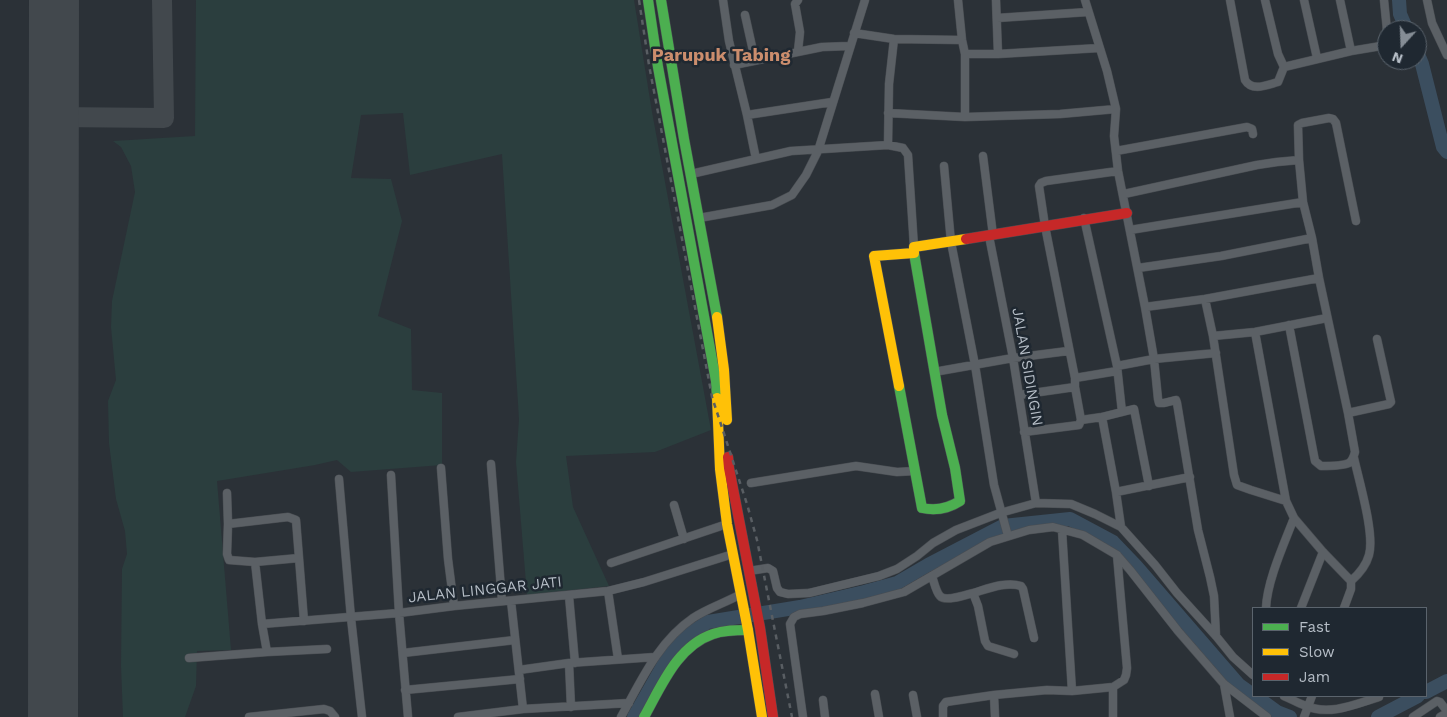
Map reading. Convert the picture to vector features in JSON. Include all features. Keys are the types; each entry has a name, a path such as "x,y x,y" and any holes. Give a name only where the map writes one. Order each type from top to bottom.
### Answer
{"main road":[{"path":"648,0 658,67 721,381 729,468 760,628 766,703 762,717"},
{"path":"661,0 690,174 720,330 720,469 727,524 748,630 766,703 773,717"},
{"path":"658,67 671,66"},
{"path":"914,250 934,372 960,490 960,501 954,506 923,510 874,256 1084,218 1127,213"},
{"path":"644,717 686,649 713,634 732,630 748,630"}],"street":[{"path":"723,0 729,41 756,159"},
{"path":"699,218 772,205 792,196 806,175 818,151 849,46 865,0"},
{"path":"958,0 965,54 965,117"},
{"path":"996,0 998,54"},
{"path":"1085,0 1107,71 1116,109 1114,136 1118,171 1145,307 1159,403 1164,404 1176,400 1177,403 1198,530 1214,596 1216,636"},
{"path":"1230,0 1245,80 1251,86 1256,87 1278,82 1284,67 1317,58 1377,47"},
{"path":"1265,0 1278,54 1284,67"},
{"path":"1304,0 1317,58"},
{"path":"1340,0 1351,51"},
{"path":"1386,20 1384,0 1388,0"},
{"path":"1427,0 1432,22 1447,54"},
{"path":"795,1 800,32 798,51"},
{"path":"998,18 1088,12"},
{"path":"744,15 755,60"},
{"path":"854,33 894,39 962,40"},
{"path":"888,145 889,84 894,39"},
{"path":"734,65 822,47 849,46"},
{"path":"965,54 1099,48"},
{"path":"747,115 832,102"},
{"path":"888,113 965,117 1060,114 1116,109"},
{"path":"1351,581 1366,564 1370,554 1370,537 1354,458 1355,452 1348,412 1303,202 1298,125 1329,118 1336,123 1356,221"},
{"path":"1116,150 1247,127 1252,129 1253,134"},
{"path":"690,174 791,152 888,145 903,148 908,155 914,250"},
{"name":"JALAN SIDINGIN","path":"983,156 991,235 1036,503"},
{"path":"1124,194 1257,165 1300,160"},
{"path":"944,166 951,242 975,365 994,485 1007,535"},
{"path":"1024,432 1076,426 1081,423 1038,190 1039,186 1041,183 1118,171"},
{"path":"1130,230 1303,202"},
{"path":"1084,218 1117,369 1122,412"},
{"path":"1138,268 1221,256 1312,238"},
{"path":"1145,307 1205,299 1319,278"},
{"path":"1205,299 1216,353 1237,485 1286,501"},
{"path":"1213,336 1255,332 1327,318"},
{"path":"1289,325 1315,461 1321,466 1331,466 1350,463 1354,458"},
{"path":"1255,332 1286,501 1294,518 1351,581 1351,589 1344,607"},
{"path":"1348,412 1389,404 1390,402 1377,339"},
{"path":"934,372 1013,358 1068,351"},
{"path":"1074,378 1154,359 1216,353"},
{"path":"1019,395 1075,387"},
{"path":"1081,420 1134,409 1149,486"},
{"path":"1102,417 1121,527"},
{"path":"491,464 502,601"},
{"path":"751,483 856,466 886,471 915,471"},
{"path":"442,468 448,559 454,606"},
{"path":"391,475 399,613 408,717"},
{"path":"1116,492 1190,477"},
{"path":"339,479 362,717"},
{"path":"226,493 228,559 233,562 255,562 299,558"},
{"path":"749,571 771,569 780,592 788,594 808,593 880,576 897,569 933,543 956,530 1001,514 1036,503 1071,504 1121,527 1233,656 1252,674"},
{"path":"674,505 684,539"},
{"path":"228,524 288,517 294,518 297,522 304,621"},
{"path":"1266,607 1278,562 1294,518"},
{"path":"611,563 727,524"},
{"path":"803,717 790,624 794,617 800,614 863,603 904,592 990,542 1007,535 1053,527 1083,535 1117,556 1224,684 1267,717"},
{"path":"1062,530 1072,691"},
{"path":"1301,607 1323,552"},
{"name":"JALAN LINGGAR JATI","path":"262,624 351,618 608,591 644,582 733,554"},
{"path":"943,717 943,706 946,702 1047,690 1072,691 1112,687 1124,680 1127,668 1117,556"},
{"path":"255,562 267,652"},
{"path":"932,576 940,596 948,599 989,588 1010,585 1021,586 1034,638"},
{"path":"608,591 618,659"},
{"path":"973,593 988,646 1014,654"},
{"path":"569,596 572,663 571,707"},
{"path":"621,717 655,657 672,635 694,617 741,596"},
{"path":"511,601 523,709"},
{"path":"403,653 515,640"},
{"path":"189,658 327,649"},
{"path":"519,670 572,663 655,657"},
{"path":"405,690 520,679"},
{"path":"1224,684 1230,717"},
{"path":"1112,687 1113,717"},
{"path":"875,694 879,717"},
{"path":"913,695 917,717"},
{"path":"994,695 995,717"},
{"path":"1285,697 1306,712 1342,708 1379,697"},
{"path":"1306,712 1312,697"},
{"path":"823,700 824,717"},
{"path":"1413,717 1437,701 1440,702 1447,712 1440,717"},
{"path":"458,717 505,714 523,709 629,703"},
{"path":"249,717 324,709 330,711 335,717"}],"shaded area":[{"path":"196,0 634,0 652,112 711,430 655,452 566,456 573,507 609,586 527,595 516,462 519,419 502,154 410,175 403,113 361,115 351,178 391,179 402,221 378,316 411,329 412,390 442,393 442,465 351,472 337,460 217,481 231,650 197,651 196,686 185,717 123,717 121,666 122,569 127,554 125,531 116,499 109,443 108,401 116,380 111,327 112,301 135,192 131,166 121,147 113,141 195,136"}],"waterway":[{"path":"1399,0 1400,14 1403,20"},
{"path":"1424,70 1443,147 1447,152"},
{"path":"634,717 672,650 682,638 708,622 800,607 897,583 1003,526 1070,519 1113,542 1239,685 1252,694"},
{"path":"1427,691 1447,681"},
{"path":"1256,697 1277,712 1290,717"},
{"path":"1378,717 1416,697"}],"taxiway":[{"path":"54,117 164,118 162,0"}],"runway":[{"path":"53,717 54,0"}],"railway":[{"path":"639,0 649,65 712,397 757,540 792,717"}],"traffic: fast":[{"path":"648,0 658,67 716,381 717,398"},
{"path":"661,0 684,139 717,317"},
{"path":"899,386 922,508 937,509 960,501 955,468 942,415 914,253"},
{"path":"644,717 671,669 689,648 713,634 730,630 748,630"}],"traffic: slow":[{"path":"899,386 874,256 914,253 914,247 966,239"},
{"path":"717,317 724,370 727,420"},
{"path":"717,398 720,469 727,524 748,630 762,717"}],"traffic: jam":[{"path":"966,239 1127,213"},
{"path":"728,457 760,628 773,717"}],"district":[{"name":"Parupuk Tabing","path":"721,56"}]}
